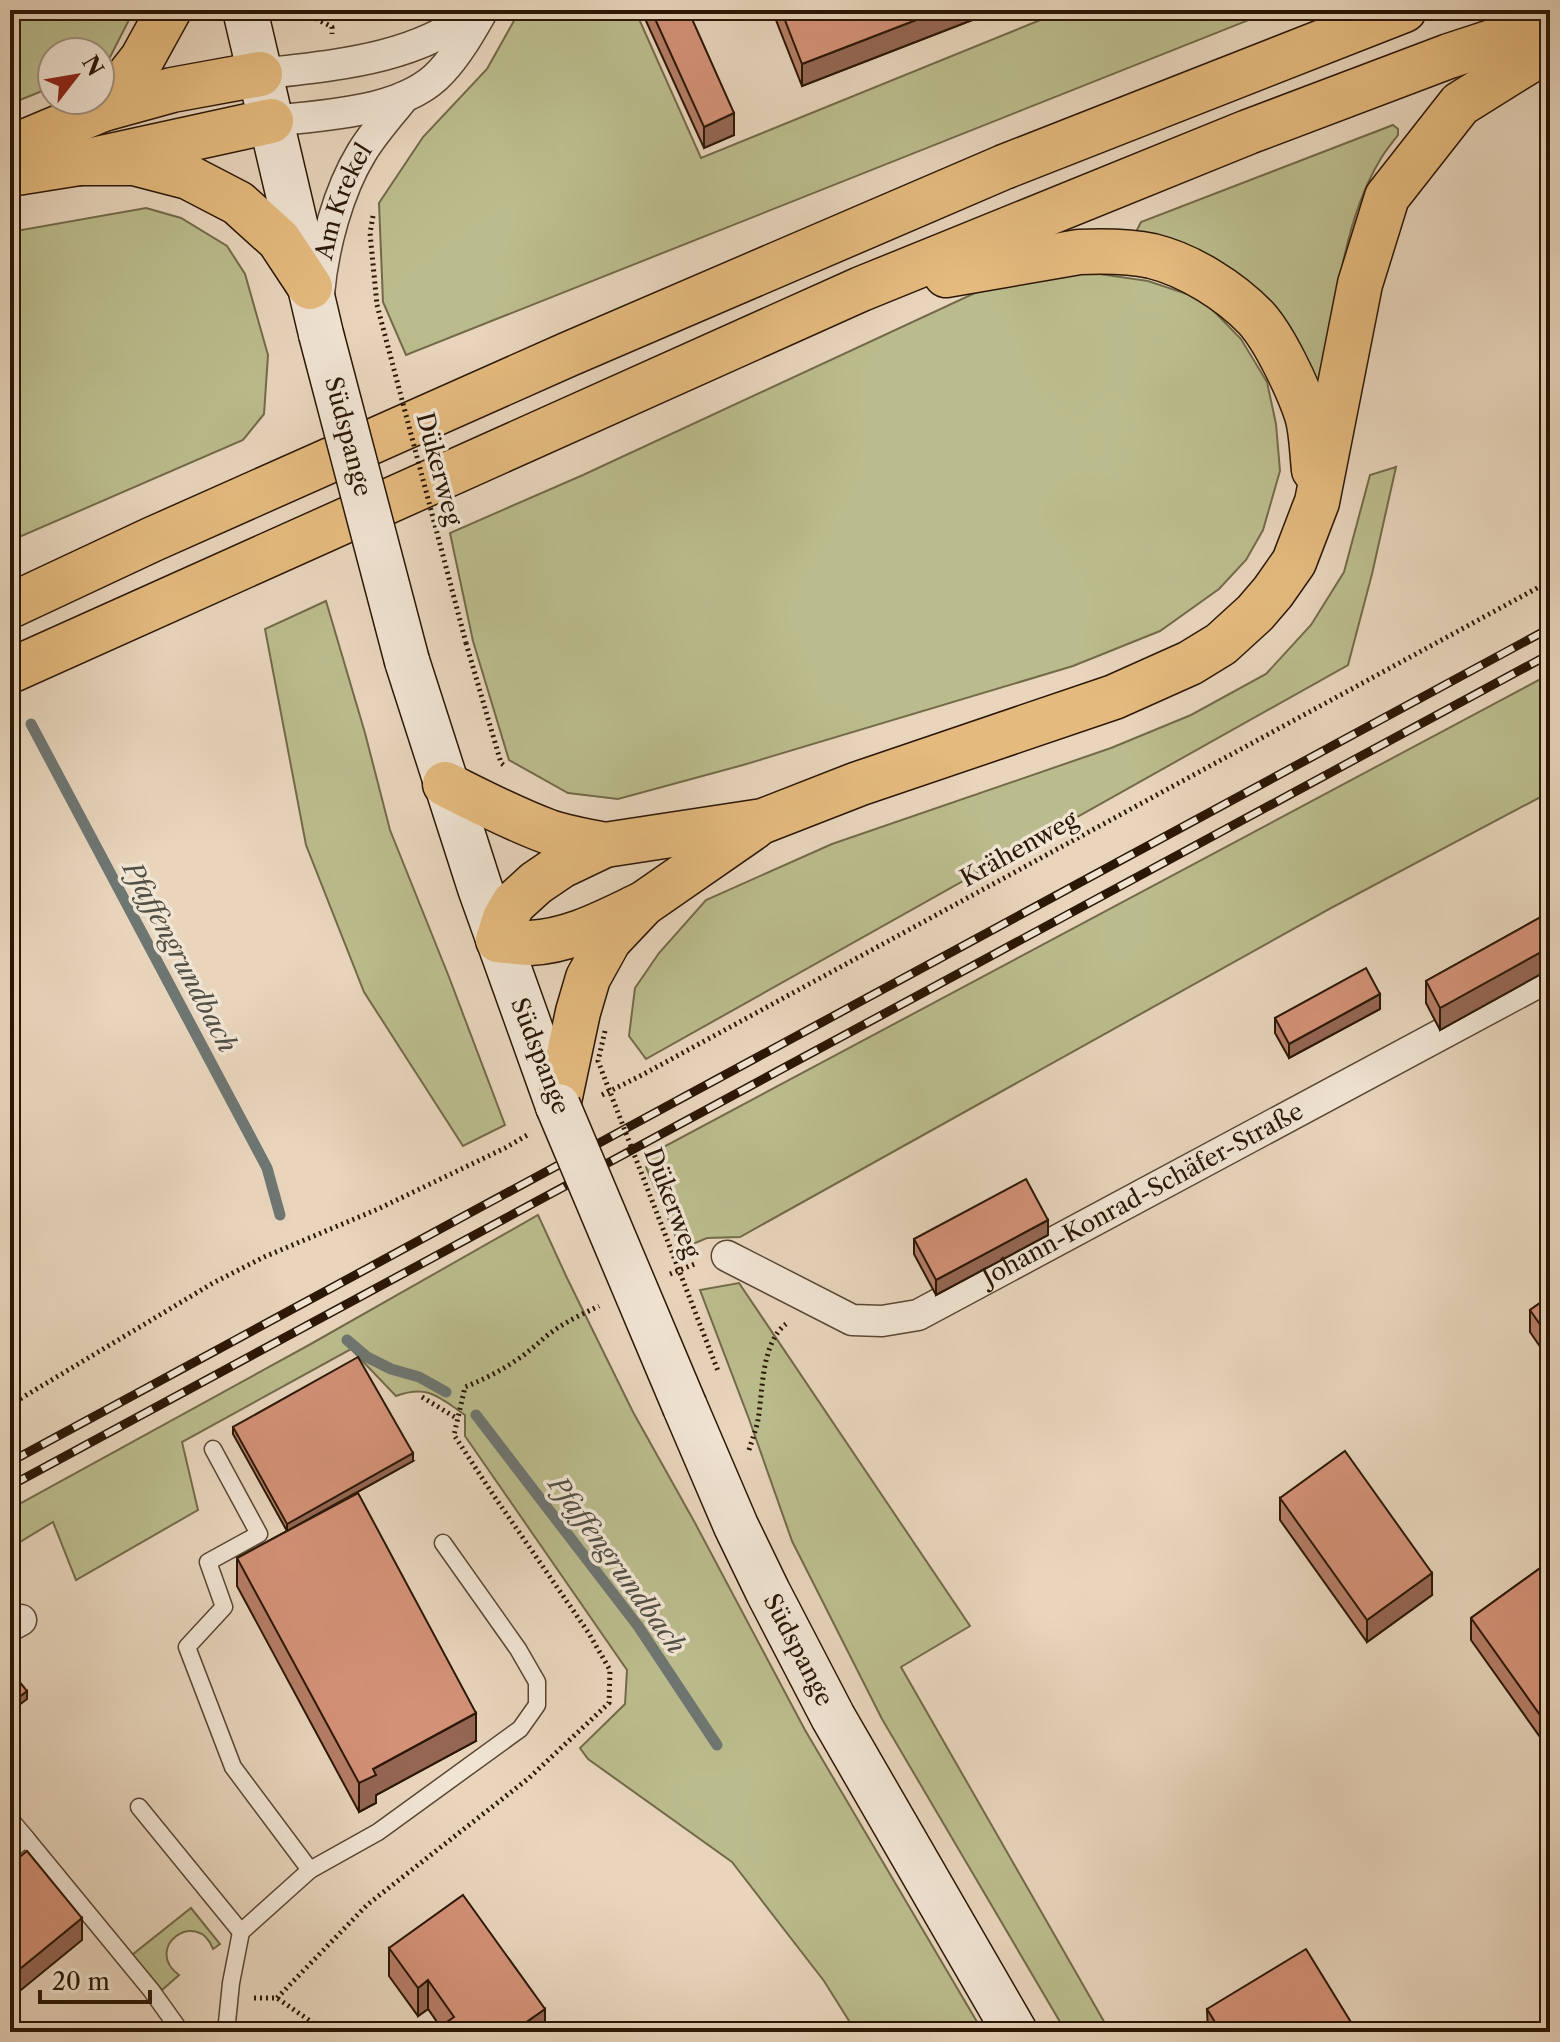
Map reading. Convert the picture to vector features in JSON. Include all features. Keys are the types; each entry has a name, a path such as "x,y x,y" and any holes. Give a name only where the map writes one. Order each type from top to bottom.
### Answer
{"highway":[{"path":"116,92 142,59 169,10"},
{"path":"10,606 569,354 990,173 1404,10"},
{"path":"10,671 861,289 1248,132 1449,56 1550,23"},
{"path":"763,821 643,904 591,929 563,938 529,943 498,940 514,903 536,883 561,866 605,845 763,821 858,784 1114,697 1190,663 1221,644 1255,613 1294,562 1317,502 1360,284 1387,197 1460,104 1550,48"},
{"path":"116,105 172,90 260,74"},
{"path":"10,148 86,116"},
{"path":"10,174 79,163 271,121"},
{"path":"79,163 134,163 188,177 238,203 279,240 316,313"},
{"path":"861,289 1079,252 1150,256 1178,265 1217,286 1257,319 1284,361 1308,417 1317,502"},
{"path":"445,784 553,833 605,845"},
{"path":"562,1112 590,1029 588,978 609,940 643,904"}],"main road":[{"name":"Südspange","path":"245,10 316,313 407,661 445,784 530,1031 736,1526 833,1717 1015,2032"}],"street":[{"name":"Am Krekel","path":"260,74 345,64 407,49 458,26 481,10"},
{"name":"Am Krekel","path":"271,121 368,108 404,97 441,73 465,40 481,10"},
{"name":"Am Krekel","path":"316,313 323,265 341,199 364,149 404,97"},
{"name":"Johann-Konrad-Schäfer-Straße","path":"727,1256 852,1320 882,1321 918,1315 1550,976"}],"lane":[{"path":"213,1449 259,1534 208,1562 224,1607 187,1647 233,1767 310,1870"},
{"path":"226,2032 241,1932 310,1870 378,1832 520,1729 537,1705 537,1682 518,1649 443,1543"},
{"path":"139,1807 241,1932"},
{"path":"10,1819 151,1990 181,2032"},
{"path":"10,1851 26,1838"}],"path":[{"name":"Dükerweg","path":"377,305 466,643"},
{"name":"Krähenweg","path":"10,1405 213,1283 505,1148 562,1112 642,1075 1550,581"},
{"name":"Dükerweg","path":"590,1029 598,1061 718,1371"},
{"path":"665,1276 692,1264 727,1256"},
{"path":"326,2032 277,1998 367,1905 529,1778 609,1703 610,1670 588,1632 454,1435 465,1387 513,1363 546,1336 600,1306"},
{"path":"754,1435 771,1343 781,1327"},
{"path":"422,1397 458,1419"}],"green space":[{"path":"10,10 134,10 116,45 116,36 36,36 36,93 10,104"},
{"path":"520,10 635,10 701,158 1065,10 1274,10 406,355 383,302 379,203 423,137 487,69"},
{"path":"1393,125 1398,129 1398,135 1367,186 1348,242 1336,303 1326,392 1136,232 1141,222"},
{"path":"146,208 181,218 227,246 245,274 268,355 264,414 243,440 10,541 10,232"},
{"path":"1079,271 1148,281 1202,299 1241,339 1267,382 1276,424 1280,471 1263,530 1246,560 1219,589 1160,631 1073,666 743,765 618,799 568,793 509,760 473,641 450,533 583,475 990,286"},
{"path":"1396,467 1348,665 646,1059 629,1036 635,988 659,953 706,900 832,844 1111,748 1191,715 1266,674 1311,625 1344,572 1370,475"},
{"path":"326,601 390,830 505,1125 463,1146 364,992 306,845 265,629"},
{"path":"1550,674 1550,792 1331,908 740,1237 707,1238 681,1249 646,1167 656,1151"},
{"path":"538,1215 633,1412 805,1730 983,2032 856,2032 824,1981 732,1862 588,1759 580,1748 625,1704 627,1670 465,1436 465,1415 433,1394 417,1391 396,1396 351,1349 182,1442 198,1510 76,1580 53,1522 10,1548 10,1509"},
{"path":"739,1283 970,1626 901,1667 1110,2032 1066,2032 882,1719 792,1541 700,1290"},
{"path":"191,1908 220,1944 213,1949 205,1937 196,1932 176,1936 166,1954 169,1964 179,1975 162,1990 132,1955"}],"building":[{"path":"651,10 688,10 734,113 704,127"},
{"path":"781,10 942,10 802,64"},
{"path":"1550,912 1550,947 1440,1008 1426,981"},
{"path":"1366,968 1380,994 1289,1044 1275,1018"},
{"path":"1026,1179 1048,1220 936,1280 914,1239"},
{"path":"1550,1296 1550,1339 1530,1310"},
{"path":"358,1357 413,1453 287,1524 233,1427"},
{"path":"1345,1451 1432,1573 1367,1620 1280,1498"},
{"path":"358,1493 476,1713 373,1769 376,1775 359,1783 237,1558"},
{"path":"1550,1561 1550,1729 1471,1618"},
{"path":"10,1670 27,1691 10,1704"},
{"path":"27,1851 82,1918 10,1977 10,1865"},
{"path":"463,1895 545,2009 512,2032 449,2032 444,2024 454,2017 428,1980 418,1988 389,1948"},
{"path":"1306,1949 1357,2032 1221,2032 1207,2009"}],"waterway":[{"name":"Pfaffengrundbach","path":"31,724 267,1168 280,1215"},
{"name":"Pfaffengrundbach","path":"347,1340 367,1357 391,1369 419,1377 446,1392"},
{"name":"Pfaffengrundbach","path":"476,1415 638,1626 717,1745"}],"railway":[{"path":"10,1462 1550,628"},
{"path":"10,1486 1550,654"}]}
